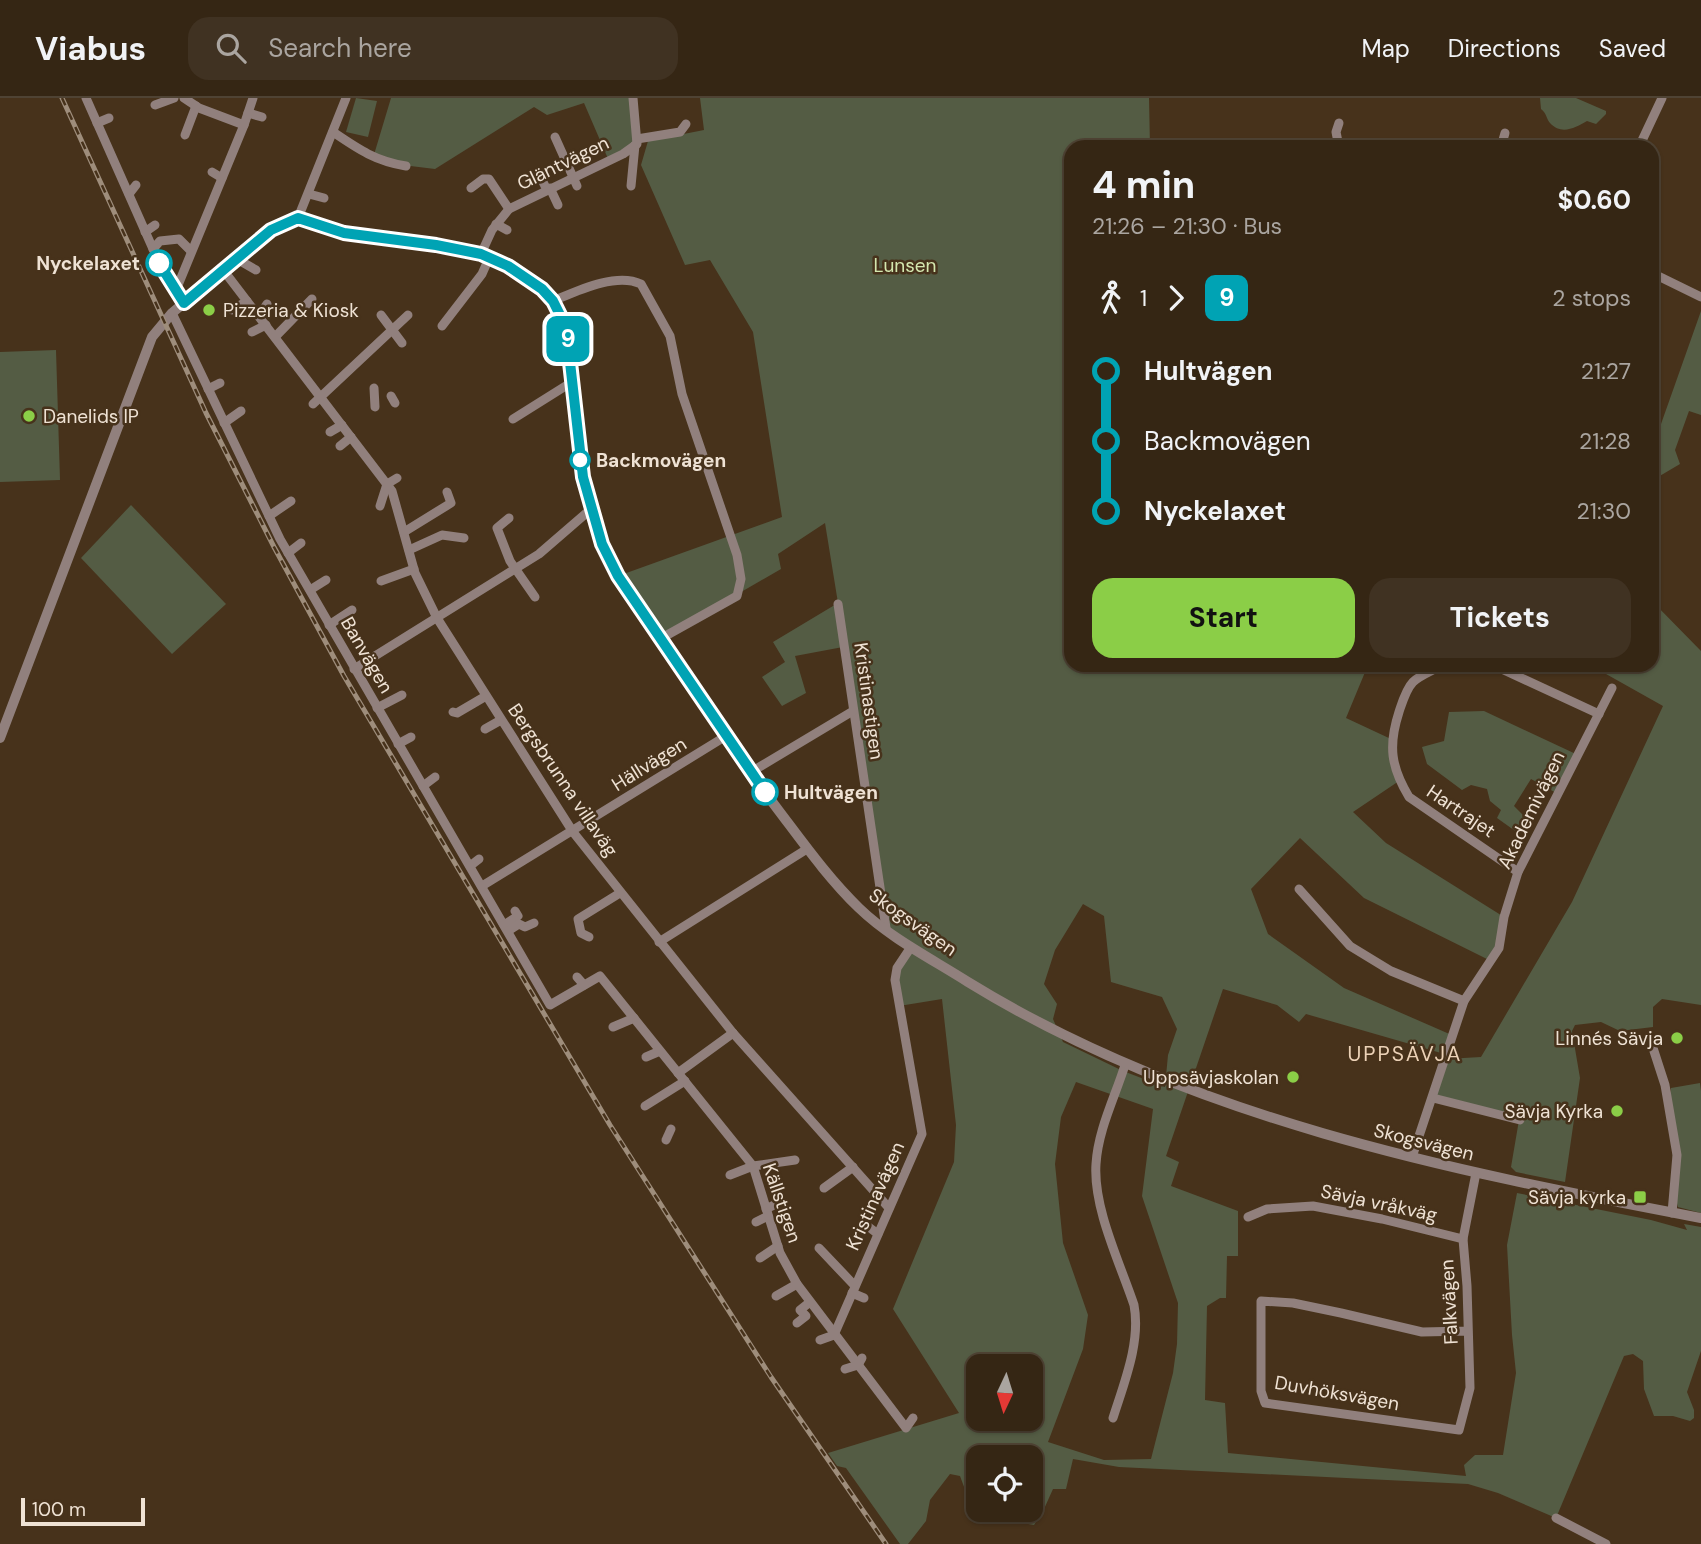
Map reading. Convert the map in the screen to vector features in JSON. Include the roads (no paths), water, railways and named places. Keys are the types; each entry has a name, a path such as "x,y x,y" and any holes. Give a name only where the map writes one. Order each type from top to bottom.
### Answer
{"street":[{"path":"86,98 97,123 117,155 153,249 184,303"},
{"path":"155,105 174,98"},
{"path":"184,98 244,125"},
{"path":"176,289 253,98"},
{"path":"0,738 152,337 172,313 271,230 298,218 346,98"},
{"name":"Gläntvägen","path":"442,326 482,274 496,224 509,209 548,189 575,181 582,168 609,161 636,142 642,126 633,98"},
{"path":"1642,140 1662,98"},
{"path":"185,135 197,106"},
{"path":"248,113 262,117"},
{"path":"97,123 109,118"},
{"path":"1338,140 1336,132 1339,123"},
{"path":"631,186 636,142 680,132 686,124"},
{"path":"333,132 373,158 406,166"},
{"path":"1503,140 1505,133"},
{"path":"555,137 575,181"},
{"path":"212,172 222,178"},
{"path":"470,184 471,188 484,175 492,181 496,192 509,209"},
{"path":"540,176 558,205"},
{"path":"134,198 136,185"},
{"path":"309,194 324,198"},
{"name":"Skogsvägen","path":"298,218 344,233 436,245 485,256 508,266 542,289 553,301 566,327 581,469 602,544 618,576 726,736 807,849 860,909 911,947 1000,1002 1125,1065 1213,1099 1324,1135 1412,1157 1701,1218"},
{"path":"496,224 506,230"},
{"path":"145,232 155,225"},
{"path":"153,249 160,242 179,239 191,251"},
{"path":"237,259 256,270"},
{"name":"Bergsbrunna villaväg","path":"224,271 275,337 283,355 328,401 342,425 392,491 396,519 404,531 414,569 435,603 437,618 459,646 480,692 501,720 572,832 733,1033 889,1208"},
{"path":"1659,277 1701,297"},
{"path":"553,301 600,283 635,281 641,284 670,335 682,394 737,555 741,579 737,596 660,639"},
{"path":"275,337 312,299"},
{"path":"232,310 247,300"},
{"path":"258,316 267,304"},
{"name":"Banvägen","path":"172,313 224,423 246,458 269,516 288,552 423,786 451,823 470,866 550,1005 564,1002 584,985"},
{"path":"381,315 402,343"},
{"path":"313,404 328,401 392,329 408,315"},
{"path":"252,331 266,325"},
{"path":"513,419 572,382"},
{"path":"208,389 220,383"},
{"path":"315,389 324,383"},
{"path":"374,388 375,407"},
{"path":"224,423 241,411"},
{"path":"330,432 342,425"},
{"path":"340,446 351,437"},
{"path":"380,506 387,484 397,478"},
{"path":"404,531 452,503 447,492"},
{"path":"269,516 291,501"},
{"path":"354,669 375,652 437,618 539,554 591,509"},
{"path":"509,518 497,528 515,569 536,597"},
{"path":"409,550 442,536 464,538"},
{"path":"288,552 301,543"},
{"path":"381,581 414,569"},
{"path":"310,590 326,580"},
{"name":"Kristinastigen","path":"838,604 886,928"},
{"path":"329,625 352,610"},
{"name":"Hartrajet","path":"1430,672 1413,682 1402,702 1391,739 1399,780 1409,797 1518,872"},
{"path":"1508,672 1599,715"},
{"name":"Akademivägen","path":"1412,1157 1464,1001 1499,948 1504,917 1518,872 1612,688"},
{"path":"453,712 457,713 480,692"},
{"path":"377,708 402,695"},
{"path":"751,772 853,711"},
{"path":"485,729 501,720"},
{"name":"Hällvägen","path":"482,886 726,736"},
{"path":"398,744 411,737"},
{"path":"423,786 435,777"},
{"path":"659,942 807,849"},
{"path":"470,866 479,859"},
{"path":"1299,889 1350,946 1391,971 1464,1001"},
{"path":"589,937 581,933 578,919 620,893"},
{"path":"506,928 518,916 515,911"},
{"path":"506,928 519,924 525,927 534,923"},
{"name":"Kristinavägen","path":"834,1335 922,1134 895,980 897,968 911,947"},
{"name":"Källstigen","path":"584,985 600,976 616,992 634,1018 646,1026 648,1043 660,1051 718,1117 753,1166 778,1247 793,1267 797,1284 808,1295 834,1335 860,1361 906,1427 913,1418"},
{"path":"577,977 584,985"},
{"path":"613,1027 634,1018"},
{"path":"645,1106 733,1033"},
{"path":"1653,1048 1665,1085 1677,1154 1672,1213"},
{"path":"646,1056 660,1051"},
{"path":"1113,1418 1127,1373 1137,1322 1134,1305 1098,1201 1096,1164 1102,1131 1125,1065"},
{"path":"1433,1098 1520,1120"},
{"path":"666,1140 671,1129"},
{"path":"730,1175 753,1166 795,1160"},
{"path":"824,1188 853,1167"},
{"name":"Falkvägen","path":"1459,1430 1470,1388 1463,1239 1476,1172"},
{"path":"756,1222 782,1201"},
{"name":"Sävja vråkväg","path":"1248,1217 1267,1209 1313,1206 1382,1219 1463,1239"},
{"path":"866,1226 878,1234"},
{"path":"760,1258 778,1247"},
{"name":"Källstigen","path":"819,1248 854,1289"},
{"path":"776,1296 797,1284"},
{"path":"854,1289 864,1298"},
{"path":"797,1323 806,1316 800,1310 808,1295"},
{"name":"Duvhöksvägen","path":"1459,1430 1265,1403 1261,1391 1261,1301 1341,1312 1422,1332 1467,1331"},
{"path":"827,1325 839,1324 850,1329"},
{"path":"820,1340 834,1335"},
{"path":"845,1369 860,1361"},
{"path":"883,1415 894,1408"},
{"path":"1556,1518 1606,1544"}],"railway":[{"path":"62,98 206,413 344,676 610,1125 771,1377 886,1544"}],"place":[{"name":"Nyckelaxet","path":"159,263"},
{"name":"Pizzeria & Kiosk","path":"209,310"},
{"name":"Danelids IP","path":"29,416"},
{"name":"Backmovägen","path":"580,460"},
{"name":"Hultvägen","path":"765,792"},
{"name":"Linnés Sävja","path":"1677,1038"},
{"name":"Uppsävjaskolan","path":"1293,1077"},
{"name":"Sävja Kyrka","path":"1617,1111"},
{"name":"Sävja kyrka","path":"1640,1197"}],"district":[{"name":"UPPSÄVJA","path":"1405,1054"}],"park label":[{"name":"Lunsen","path":"905,265"}]}
